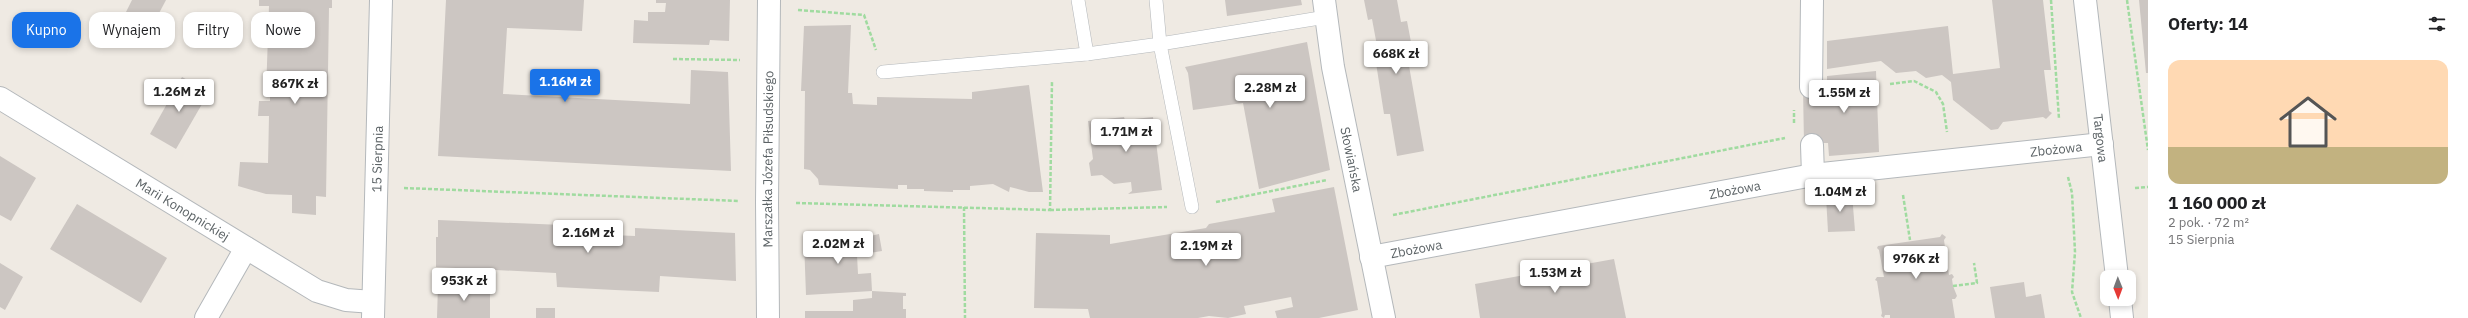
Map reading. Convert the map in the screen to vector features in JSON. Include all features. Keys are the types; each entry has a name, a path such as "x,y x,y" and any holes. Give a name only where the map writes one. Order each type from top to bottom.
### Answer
{"street":[{"name":"15 Sierpnia","path":"373,310 381,0"},
{"path":"1811,87 1812,0"},
{"name":"Targowa","path":"2085,0 2116,270"},
{"name":"Marszałka Józefa Piłsudskiego","path":"768,318 767,202 769,4"},
{"name":"Słowiańska","path":"1325,8 1334,67 1384,318"},
{"name":"Marii Konopnickiej","path":"0,98 317,291 373,310"},
{"path":"1802,141 1812,175"},
{"name":"Zbożowa","path":"1371,257 1812,175 2102,144"},
{"path":"206,318 246,248"},
{"path":"2121,306 2122,318"}],"lane":[{"path":"1078,0 1087,54"},
{"path":"1156,0 1160,44 1192,207"},
{"path":"883,72 1087,54 1160,44 1325,8"}],"path":[{"path":"2051,0 2061,149 2072,193 2075,252 2072,292 2081,318"},
{"path":"2127,0 2148,150"},
{"path":"769,4 864,15 883,72"},
{"path":"1050,210 1052,57"},
{"path":"673,59 768,61"},
{"path":"1890,84 1914,81 1936,92 1943,104 1948,138"},
{"path":"1794,106 1794,129"},
{"path":"1392,215 1802,141"},
{"path":"376,187 767,202 1050,210 1192,207 1355,175"},
{"path":"1902,189 1910,240"},
{"path":"964,207 965,318"},
{"path":"1953,286 1977,282 1974,263"}],"building":[{"path":"132,0 166,0 160,12 126,12"},
{"path":"259,0 332,0 332,8 329,8 326,197 316,196 316,215 292,213 292,195 266,194 238,186 240,162 268,163 269,116 258,116 259,101 270,101 270,93 266,93 268,48 315,48 315,12 269,12 269,6 259,6"},
{"path":"446,0 584,0 582,31 507,28 503,94 690,104 691,70 728,72 731,171 438,156"},
{"path":"656,0 730,0 729,41 710,40 709,45 633,43 634,20 648,21 648,12 665,12 666,3 656,3"},
{"path":"1225,0 1301,0 1302,5 1227,16"},
{"path":"1364,0 1397,0 1401,22 1407,21 1411,42 1405,43 1424,151 1397,156 1390,114 1384,114 1376,63 1380,62 1372,19 1368,20"},
{"path":"1992,0 2043,0 2051,70 2044,70 2049,111 2052,113 2046,119 2043,117 2003,122 1998,129 1991,130 1953,100 1951,82 1942,75 1926,78 1916,71 1896,73 1881,61 1827,69 1827,41 1948,26 1953,74 2000,68"},
{"path":"2139,0 2148,0 2148,73 2146,73"},
{"path":"851,25 848,93 852,93 853,104 877,105 877,97 972,99 972,92 1029,85 1043,192 1029,192 1010,187 1009,192 993,184 970,186 970,190 953,190 953,192 907,189 907,185 898,185 898,189 819,185 818,179 810,170 804,169 805,91 801,91 804,26"},
{"path":"1307,42 1330,170 1259,189 1243,103 1193,110 1188,73 1185,67"},
{"path":"1876,71 1879,152 1829,156 1828,143 1804,143 1803,89 1827,89 1827,76"},
{"path":"182,77 209,92 176,149 150,134"},
{"path":"1124,117 1125,120 1153,117 1162,190 1128,194 1132,191 1131,182 1114,184 1102,175 1091,176 1089,163 1093,159 1088,121"},
{"path":"0,156 36,178 11,221 0,215"},
{"path":"1334,187 1358,310 1319,318 1277,318 1275,311 1293,307 1291,297 1244,306 1246,314 1228,318 1209,316 1198,318 1090,318 1088,309 1034,308 1036,233 1110,235 1110,244 1206,228 1209,224 1275,212 1272,199"},
{"path":"1852,194 1855,231 1828,232 1826,196"},
{"path":"77,204 167,258 141,303 50,249"},
{"path":"438,220 588,226 588,234 635,236 635,228 735,233 736,281 660,276 659,292 615,290 557,287 556,273 436,267 436,237 438,237"},
{"path":"879,234 882,251 857,255 858,274 871,273 872,291 806,295 804,241 857,239"},
{"path":"1942,234 1946,237 1944,240 1949,275 1952,274 1954,277 1952,279 1953,286 1957,296 1955,299 1952,299 1955,318 1890,318 1890,315 1885,315 1884,318 1881,316 1882,313 1877,281 1875,280 1877,277 1884,277 1879,250 1877,248 1878,246 1940,237"},
{"path":"1614,259 1626,318 1480,318 1475,284"},
{"path":"0,263 23,277 5,310 0,307"},
{"path":"2024,282 2026,297 2041,294 2045,318 1995,318 1990,287"},
{"path":"438,285 490,286 490,318 437,318"},
{"path":"872,291 906,293 906,296 903,296 903,309 906,309 906,318 805,318 805,311 853,311 853,300 872,298"},
{"path":"536,308 555,308 555,318 536,318"}]}
